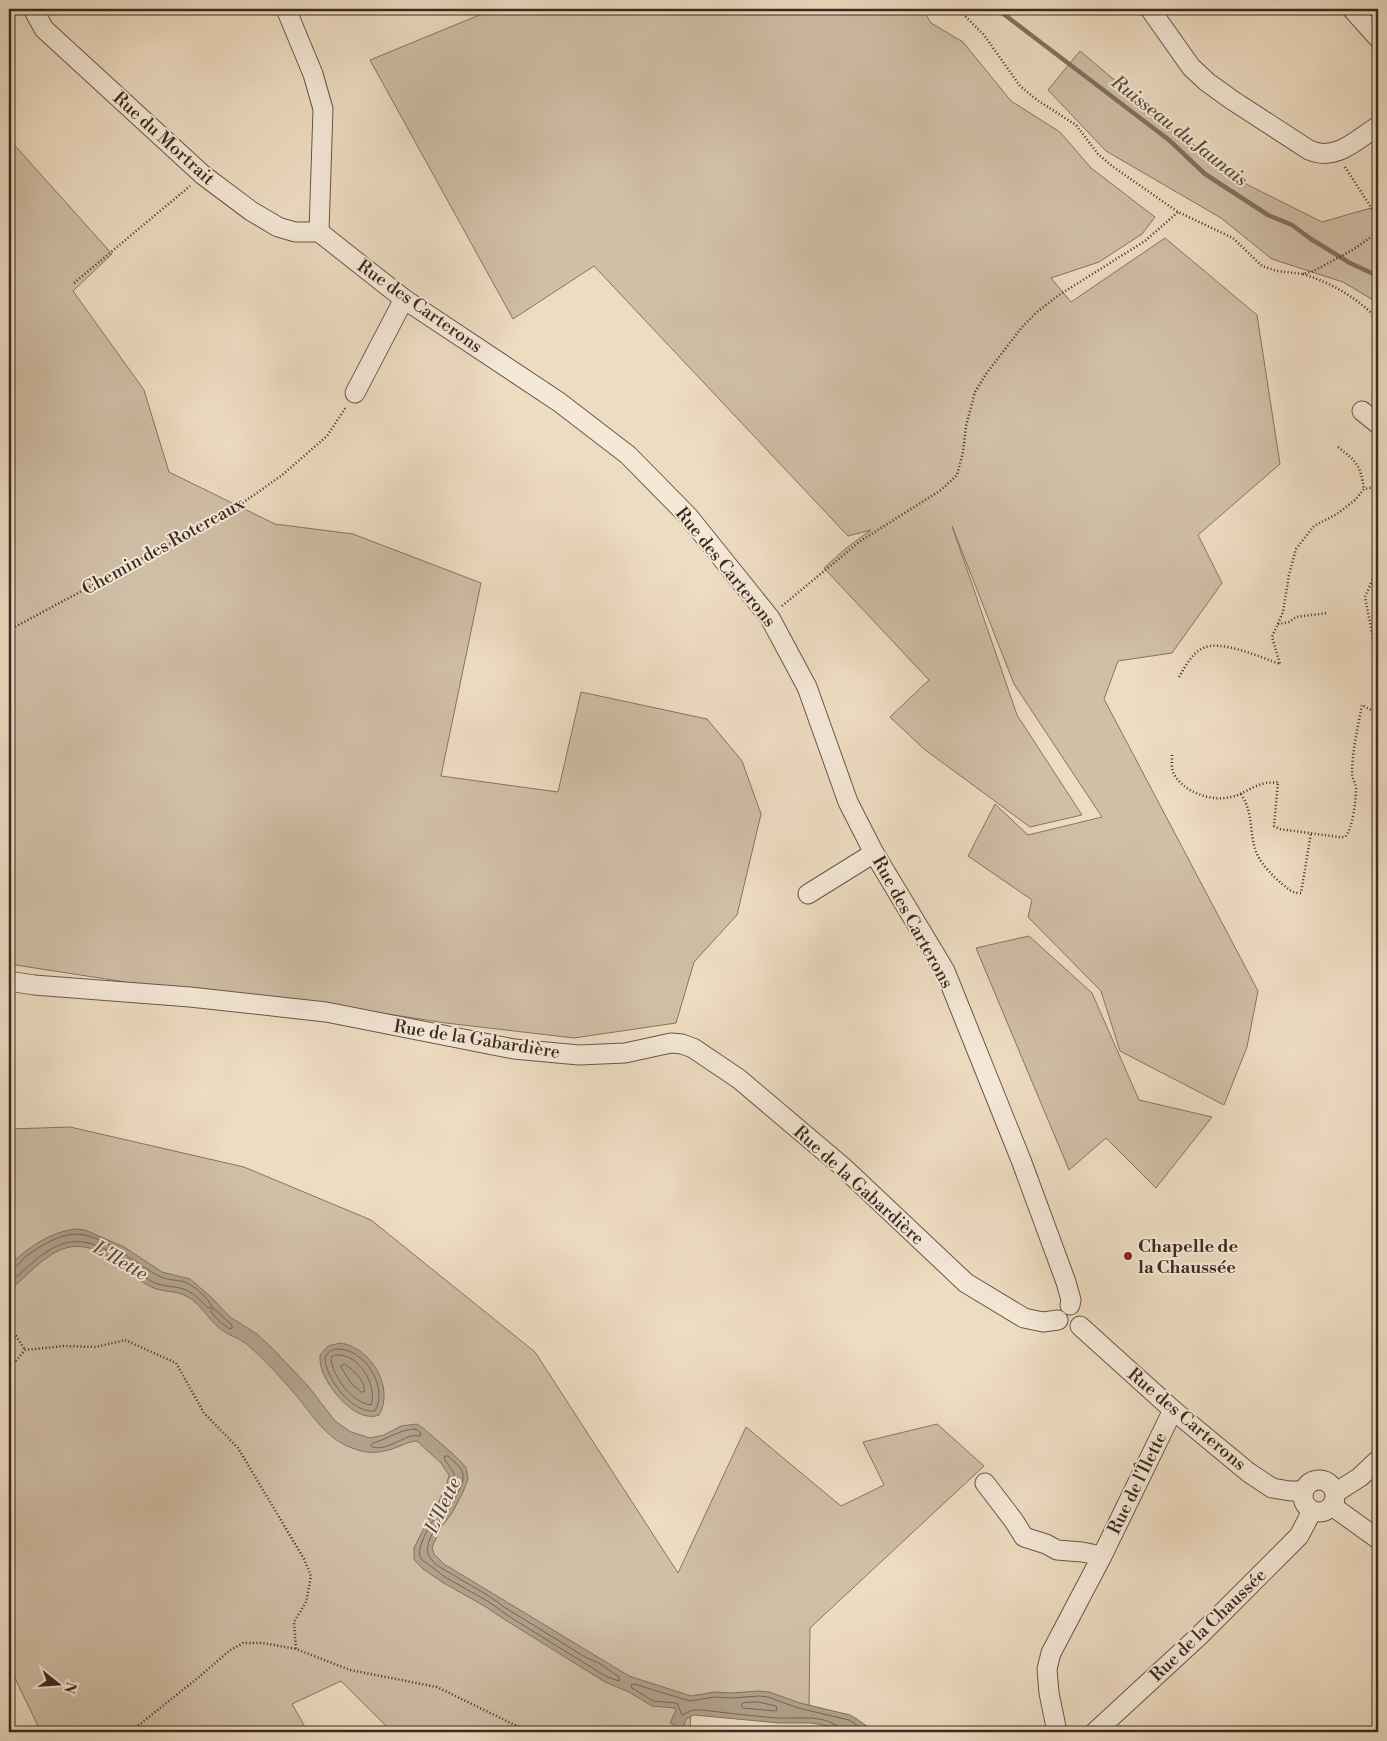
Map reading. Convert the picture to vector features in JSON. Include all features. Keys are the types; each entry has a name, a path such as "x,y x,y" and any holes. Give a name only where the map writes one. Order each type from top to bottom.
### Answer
{"street":[{"name":"Rue du Mortrait","path":"32,9 44,29 203,175 251,211 278,227 295,232 319,232"},
{"path":"286,9 313,74 323,109 319,232"},
{"path":"1150,9 1191,66 1207,82 1309,150 1323,154 1337,152 1378,126"},
{"path":"1352,9 1378,38"},
{"name":"Rue des Carterons","path":"319,232 404,299 559,402 628,455 688,516 770,618 807,687 848,802 874,854 945,971 1021,1160 1066,1282 1070,1305"},
{"path":"355,393 404,299"},
{"path":"1362,411 1378,424"},
{"path":"808,894 874,854"},
{"name":"Rue de la Gabardière","path":"9,981 34,985 190,997 326,1012 476,1042 570,1054 625,1054 670,1043 682,1044 693,1048 739,1079 843,1166 966,1283 1024,1318 1043,1322 1058,1320"},
{"path":"1070,1305 1081,1310 1084,1319 1080,1326 1069,1331 1062,1327 1058,1320 1062,1308 1070,1305"},
{"name":"Rue des Carterons","path":"1080,1326 1173,1410 1248,1472 1272,1488 1304,1491"},
{"name":"Rue de l'Îlette","path":"1057,1732 1047,1669 1051,1653 1102,1556 1173,1410"},
{"path":"1378,1460 1334,1499 1327,1510 1320,1512 1312,1510 1305,1502 1304,1491 1314,1481 1327,1482 1332,1487 1334,1499 1339,1511 1378,1539"},
{"name":"Rue de l'Îlette","path":"985,1483 1014,1520 1024,1537 1046,1544 1057,1550 1102,1556"},
{"name":"Rue de la Chaussée","path":"1095,1732 1199,1636 1299,1536 1312,1510"}],"path":[{"path":"958,9 984,35 1013,76 1028,93 1076,125 1098,154 1112,166 1178,212 1233,238 1262,266 1278,271 1303,274 1335,286 1378,319"},
{"path":"1337,152 1378,218"},
{"path":"74,283 203,175"},
{"path":"770,618 859,542 941,490 957,475 963,452 966,426 975,392 986,374 1022,327 1037,312 1059,295 1145,241 1178,212"},
{"path":"1303,274 1354,249 1378,232"},
{"name":"Chemin des Rotereaux","path":"9,630 231,511 280,476 327,436 355,393"},
{"path":"1338,447 1354,460 1361,471 1364,489"},
{"path":"1179,677 1195,653 1203,648 1213,646 1253,654 1280,664 1272,637 1283,612 1289,575 1296,549 1314,526 1336,514 1355,500 1364,489 1376,487 1378,489"},
{"path":"1378,567 1365,597 1376,654 1378,652"},
{"path":"1278,624 1290,622 1296,617 1328,614"},
{"path":"1172,755 1173,773 1181,783 1200,795 1228,798 1263,783 1278,782 1274,826 1279,829 1339,838 1346,837 1349,833 1356,786 1352,776 1357,727 1362,705 1378,714"},
{"path":"1241,794 1249,810 1259,857 1269,871 1295,894 1301,893 1311,833"},
{"path":"9,1334 16,1336 25,1350"},
{"path":"9,1369 25,1350 64,1346 96,1347 125,1340 176,1363 204,1412 238,1448 304,1559 312,1576 306,1602 294,1622 296,1649"},
{"path":"130,1732 229,1651 243,1643 263,1643 296,1649 350,1670 437,1687 517,1726 564,1732"}],"shaded area":[{"path":"494,9 923,9 931,23 963,42 1011,101 1060,132 1091,168 1155,217 1142,234 1099,262 1051,278 1071,302 1165,238 1257,315 1280,464 1198,535 1222,583 1172,653 1118,661 1104,699 1258,991 1247,1047 1224,1105 1120,1051 1101,991 1028,917 1032,900 968,856 995,804 1028,835 1102,817 1014,684 952,526 1017,715 1082,815 1030,827 924,749 890,717 929,680 824,568 845,549 871,530 848,536 594,266 513,319 370,60"},
{"path":"1080,51 1175,131 1248,185 1322,222 1378,206 1378,303 1343,282 1272,259 1221,218 1106,151 1048,90"},
{"path":"9,139 112,254 73,291 144,390 169,472 275,524 353,534 481,583 441,776 558,792 581,692 707,719 742,761 761,814 737,915 694,962 676,1023 574,1038 446,1023 284,998 132,983 9,964"},
{"path":"1029,936 1092,993 1139,1100 1212,1117 1156,1188 1106,1138 1069,1170 976,948"},
{"path":"70,1127 244,1167 371,1220 535,1352 678,1573 746,1427 841,1506 884,1485 863,1442 937,1424 984,1466 810,1628 809,1707 691,1701 690,1732 392,1732 341,1681 292,1704 308,1732 41,1732 9,1666 9,1129"}],"water":[{"name":"L'Ilette","path":"67,1230 85,1230 124,1247 162,1272 190,1279 230,1317 257,1334 272,1348 308,1386 335,1421 351,1432 370,1438 384,1435 401,1426 417,1424 452,1453 466,1467 468,1479 452,1513 442,1526 432,1547 434,1554 444,1564 629,1676 691,1696 715,1692 769,1692 800,1703 850,1715 875,1732 838,1732 829,1726 811,1723 779,1723 694,1715 686,1719 683,1729 670,1723 676,1710 675,1708 652,1706 629,1692 605,1682 486,1607 442,1582 417,1563 414,1559 414,1548 446,1487 449,1475 441,1463 417,1441 376,1452 364,1452 343,1444 320,1425 262,1358 239,1339 218,1327 195,1302 181,1294 151,1287 103,1253 87,1248 73,1247 60,1250 36,1266 9,1291 9,1266 16,1259 49,1237"},
{"path":"340,1343 351,1346 361,1352 377,1370 382,1381 384,1393 379,1415 370,1416 353,1410 337,1395 325,1378 320,1355 328,1346"}],"waterway":[{"name":"Ruisseau du Jaunais","path":"997,9 1169,140 1205,174 1268,215 1292,225 1350,263 1378,276"}],"place":[{"name":"Chapelle de la Chaussée","path":"1128,1256"}]}
